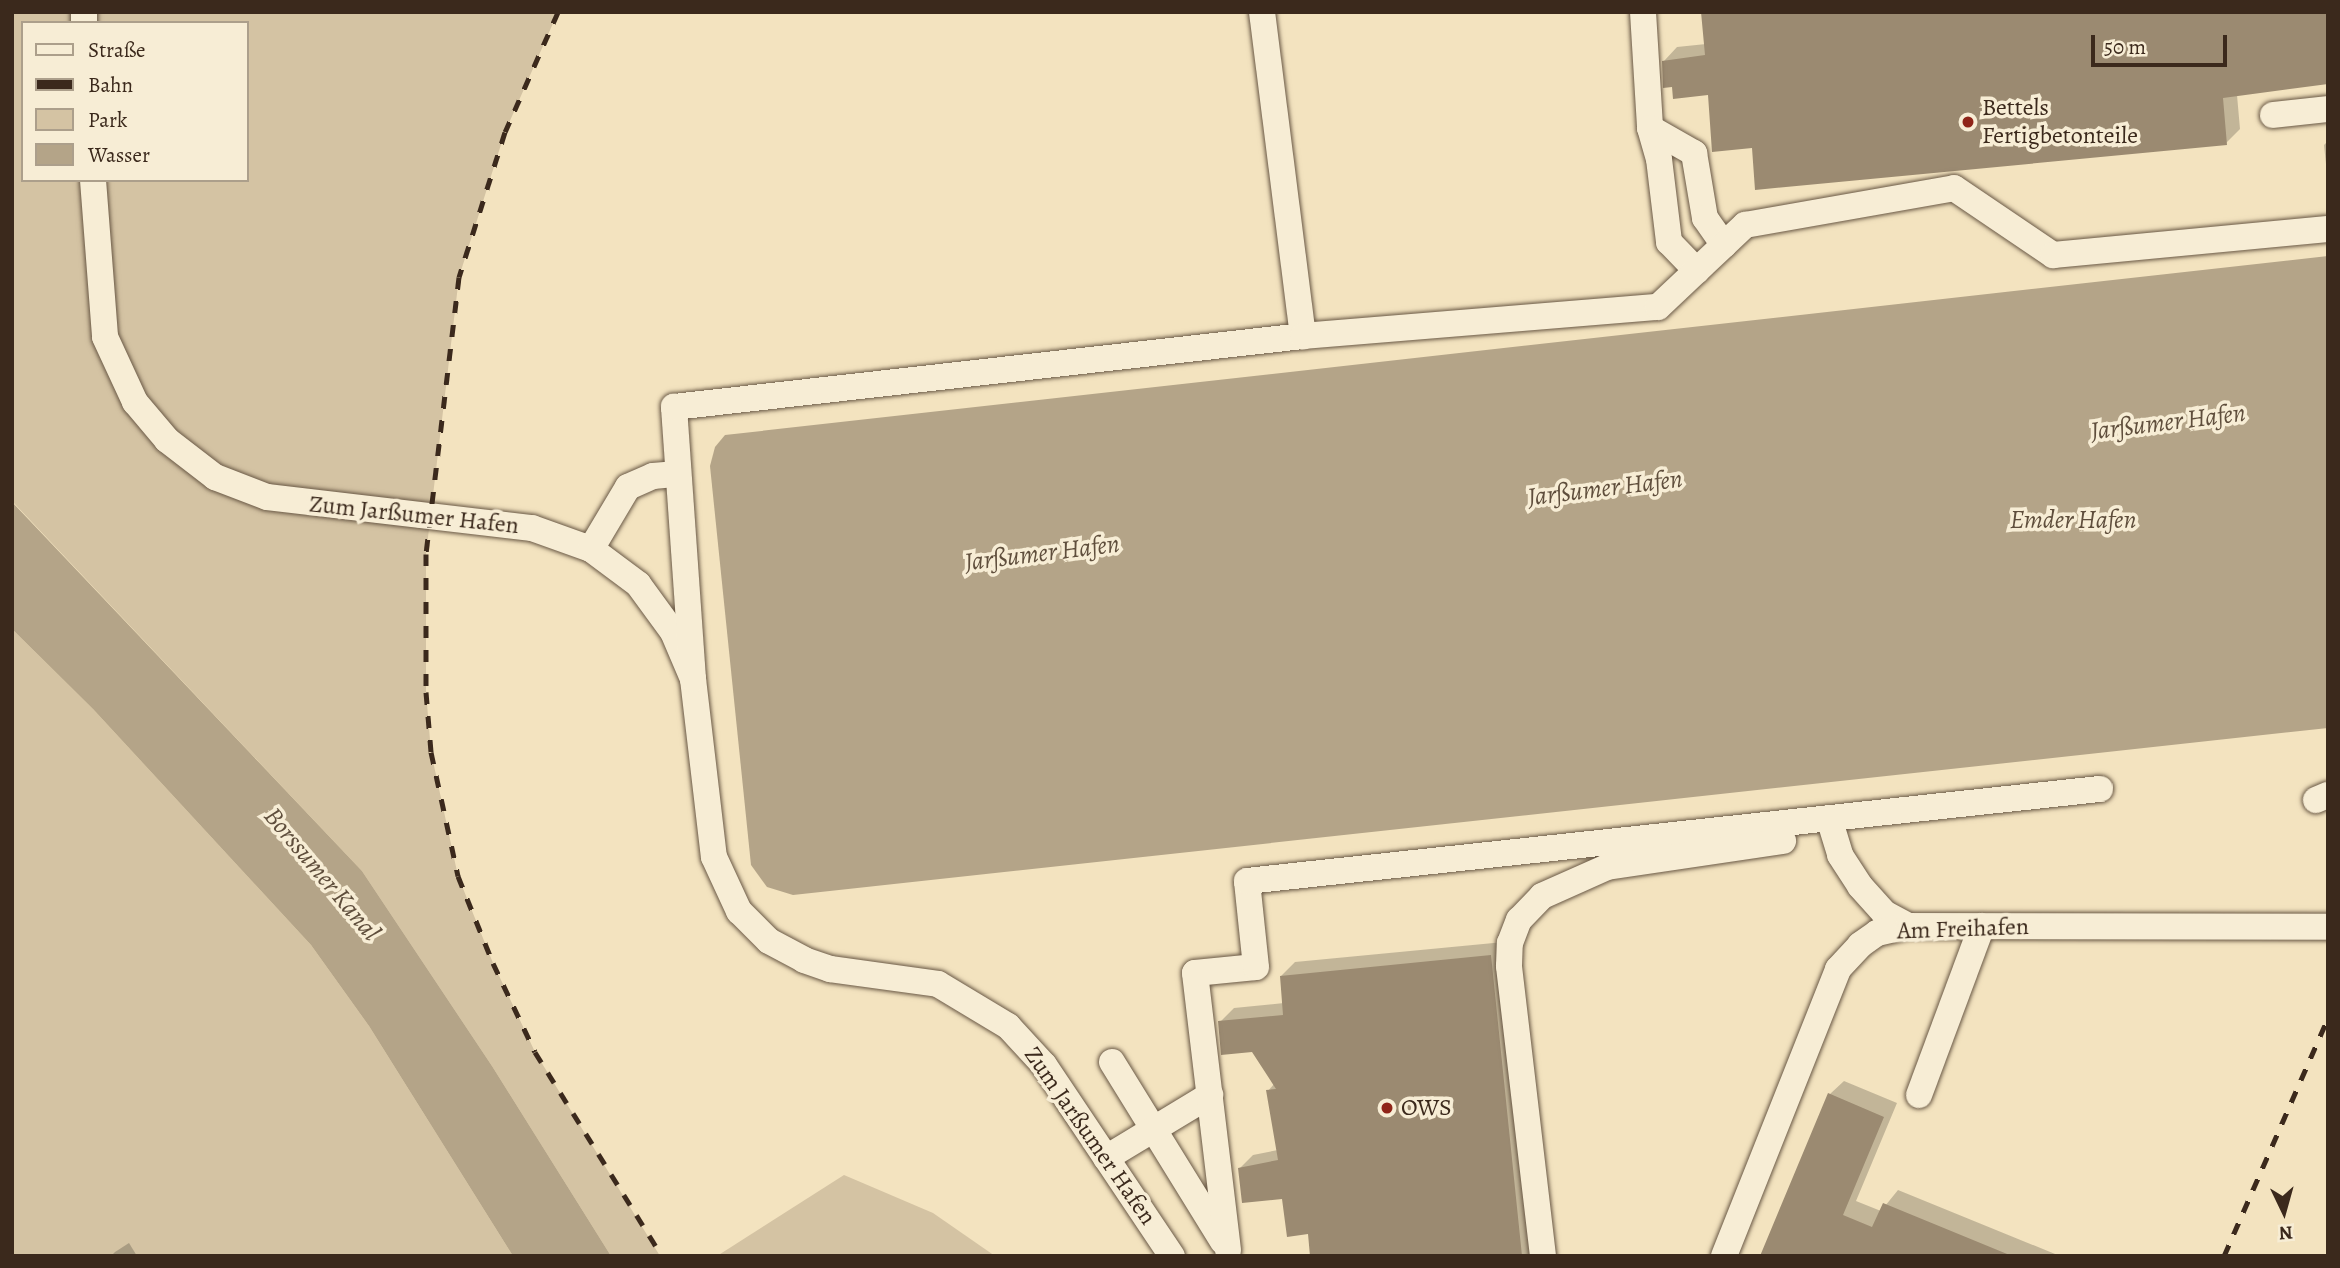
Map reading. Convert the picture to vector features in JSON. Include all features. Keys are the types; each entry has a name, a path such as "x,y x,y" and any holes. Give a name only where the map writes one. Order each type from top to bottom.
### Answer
{"street":[{"path":"1262,12 1303,337"},
{"path":"1643,12 1650,128 1659,159 1669,242 1697,271"},
{"path":"2273,115 2328,109"},
{"path":"1650,128 1694,153 1705,218 1724,245"},
{"name":"Zum Jarßumer Hafen","path":"93,182 100,311 112,358 148,421 193,463 267,497 501,522 562,536 591,549 646,593 673,632 693,679 714,857 727,892 746,920 769,941 804,960 830,969 919,978 957,993 995,1016 1027,1043 1172,1256"},
{"path":"693,679 674,407 1303,337 1658,307 1745,225 1954,188 2053,255 2328,229"},
{"path":"591,549 628,487 653,476 677,474"},
{"path":"1543,1256 1509,967 1510,943 1519,920 1542,896 1607,867 1831,827 2100,789"},
{"path":"1831,827 1840,855 1860,886 1884,913 1908,926"},
{"path":"1230,1253 1195,974 1256,967 1247,881 1831,827"},
{"name":"Am Freihafen","path":"1724,1256 1838,969 1860,945 1877,933 1908,926 2328,928"},
{"path":"1919,1095 1982,926"},
{"path":"1112,1062 1230,1253"},
{"path":"1106,1158 1210,1095"}],"green space":[{"path":"12,12 558,12 505,132 459,277 426,554 426,692 431,752 458,876 493,963 535,1052 660,1256 611,1256 492,1066 362,871 12,501"},
{"path":"12,629 93,709 311,945 369,1026 513,1256 12,1256"},
{"path":"844,1175 933,1213 995,1256 717,1256"}],"water":[{"name":"Emder Hafen","path":"2328,256 2328,728 793,895 767,887 751,865 710,466 715,447 725,435"},
{"name":"Borssumer Kanal","path":"12,502 362,871 492,1066 611,1256 513,1256 369,1026 311,945 93,709 12,629"}],"building":[{"name":"Bettels Fertigbetonteile","path":"1701,12 2328,12 2328,84 2223,98 2227,145 1755,190 1752,148 1712,152 1708,95 1673,99 1672,87 1663,88 1662,61 1705,55"},
{"name":"OWS","path":"1491,955 1522,1256 1310,1256 1308,1234 1287,1237 1282,1199 1242,1203 1238,1168 1278,1160 1266,1090 1276,1089 1252,1052 1221,1055 1218,1021 1283,1015 1280,976"},
{"path":"1828,1093 1884,1117 1843,1215 1872,1227 1883,1203 2012,1256 1760,1256"}],"railway":[{"path":"558,12 505,132 459,277 426,554 426,692 431,752 458,876 493,963 535,1052 662,1256"},
{"path":"2224,1256 2328,1018"}],"place":[{"name":"Bettels Fertigbetonteile","path":"1968,122"},
{"name":"OWS","path":"1387,1108"}],"water label":[{"name":"Jarßumer Hafen","path":"2168,422"},
{"name":"Jarßumer Hafen","path":"1605,488"},
{"name":"Jarßumer Hafen","path":"1042,553"}]}
